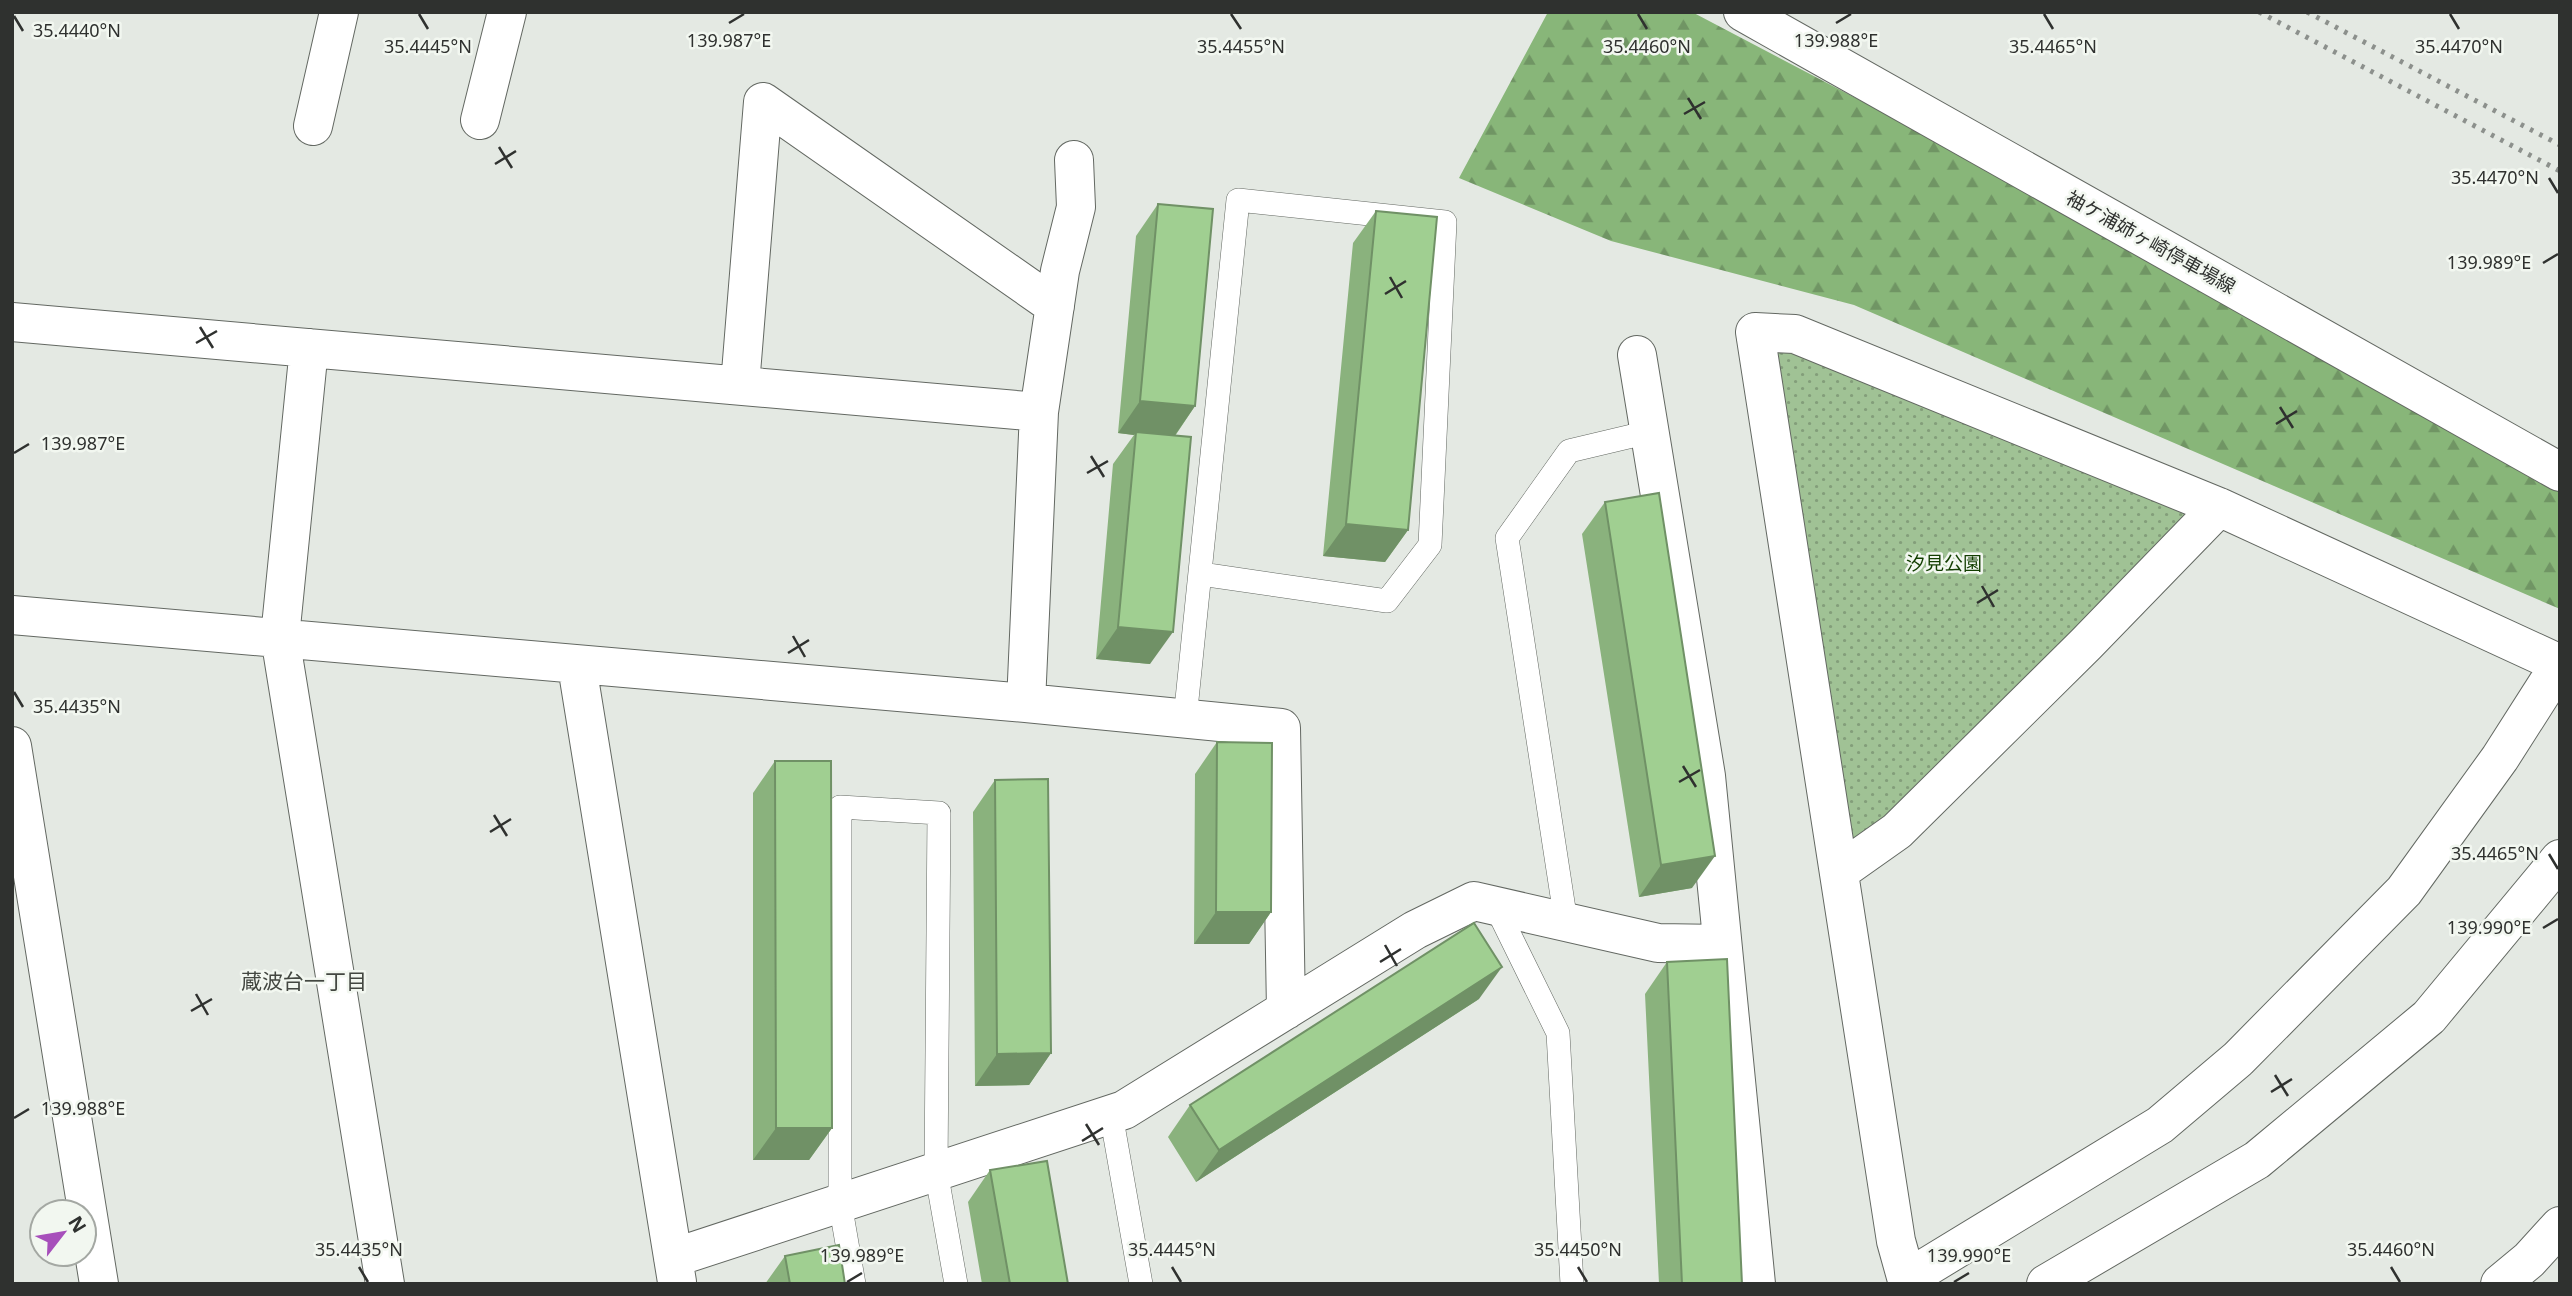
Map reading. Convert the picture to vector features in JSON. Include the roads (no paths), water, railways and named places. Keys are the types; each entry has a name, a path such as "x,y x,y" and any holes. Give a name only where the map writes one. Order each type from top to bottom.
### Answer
{"street":[{"path":"313,126 339,12"},
{"path":"480,120 507,12"},
{"name":"袖ケ浦姉ヶ崎停車場線","path":"1743,12 2560,472"},
{"path":"740,385 763,102 1055,306"},
{"path":"1026,703 1039,412 1060,271 1076,207 1074,160"},
{"path":"12,322 1039,412"},
{"path":"1755,332 1795,334 2219,507 2560,664 2500,758 2404,891 2238,1059 2160,1125 1908,1281 1896,1241 1755,332"},
{"path":"309,348 280,638 385,1284"},
{"path":"1637,355 1706,776 1756,1284"},
{"path":"1839,872 1897,831 2087,645 2219,507"},
{"path":"12,615 1026,703 1281,728 1286,1010"},
{"path":"577,666 675,1271 840,1203 1124,1110 1426,924 1474,901 1658,943 1722,944"},
{"path":"12,746 99,1284"},
{"path":"2046,1284 2256,1160 2328,1101 2429,1017 2560,859"},
{"path":"2500,1284 2529,1260 2560,1226"}],"lane":[{"path":"1185,719 1238,200 1445,222 1430,545 1387,601 1200,574"},
{"path":"1566,922 1507,538 1569,451 1649,432"},
{"path":"854,1284 840,1203 839,807 939,813 936,1171 956,1284"},
{"path":"1495,905 1558,1033 1572,1284"},
{"path":"1111,1114 1141,1284"}],"railway":[{"path":"2259,12 2560,171"},
{"path":"2307,12 2560,145"}],"district":[{"name":"蔵波台一丁目","path":"304,982"}],"park label":[{"name":"汐見公園","path":"1944,563"}]}
